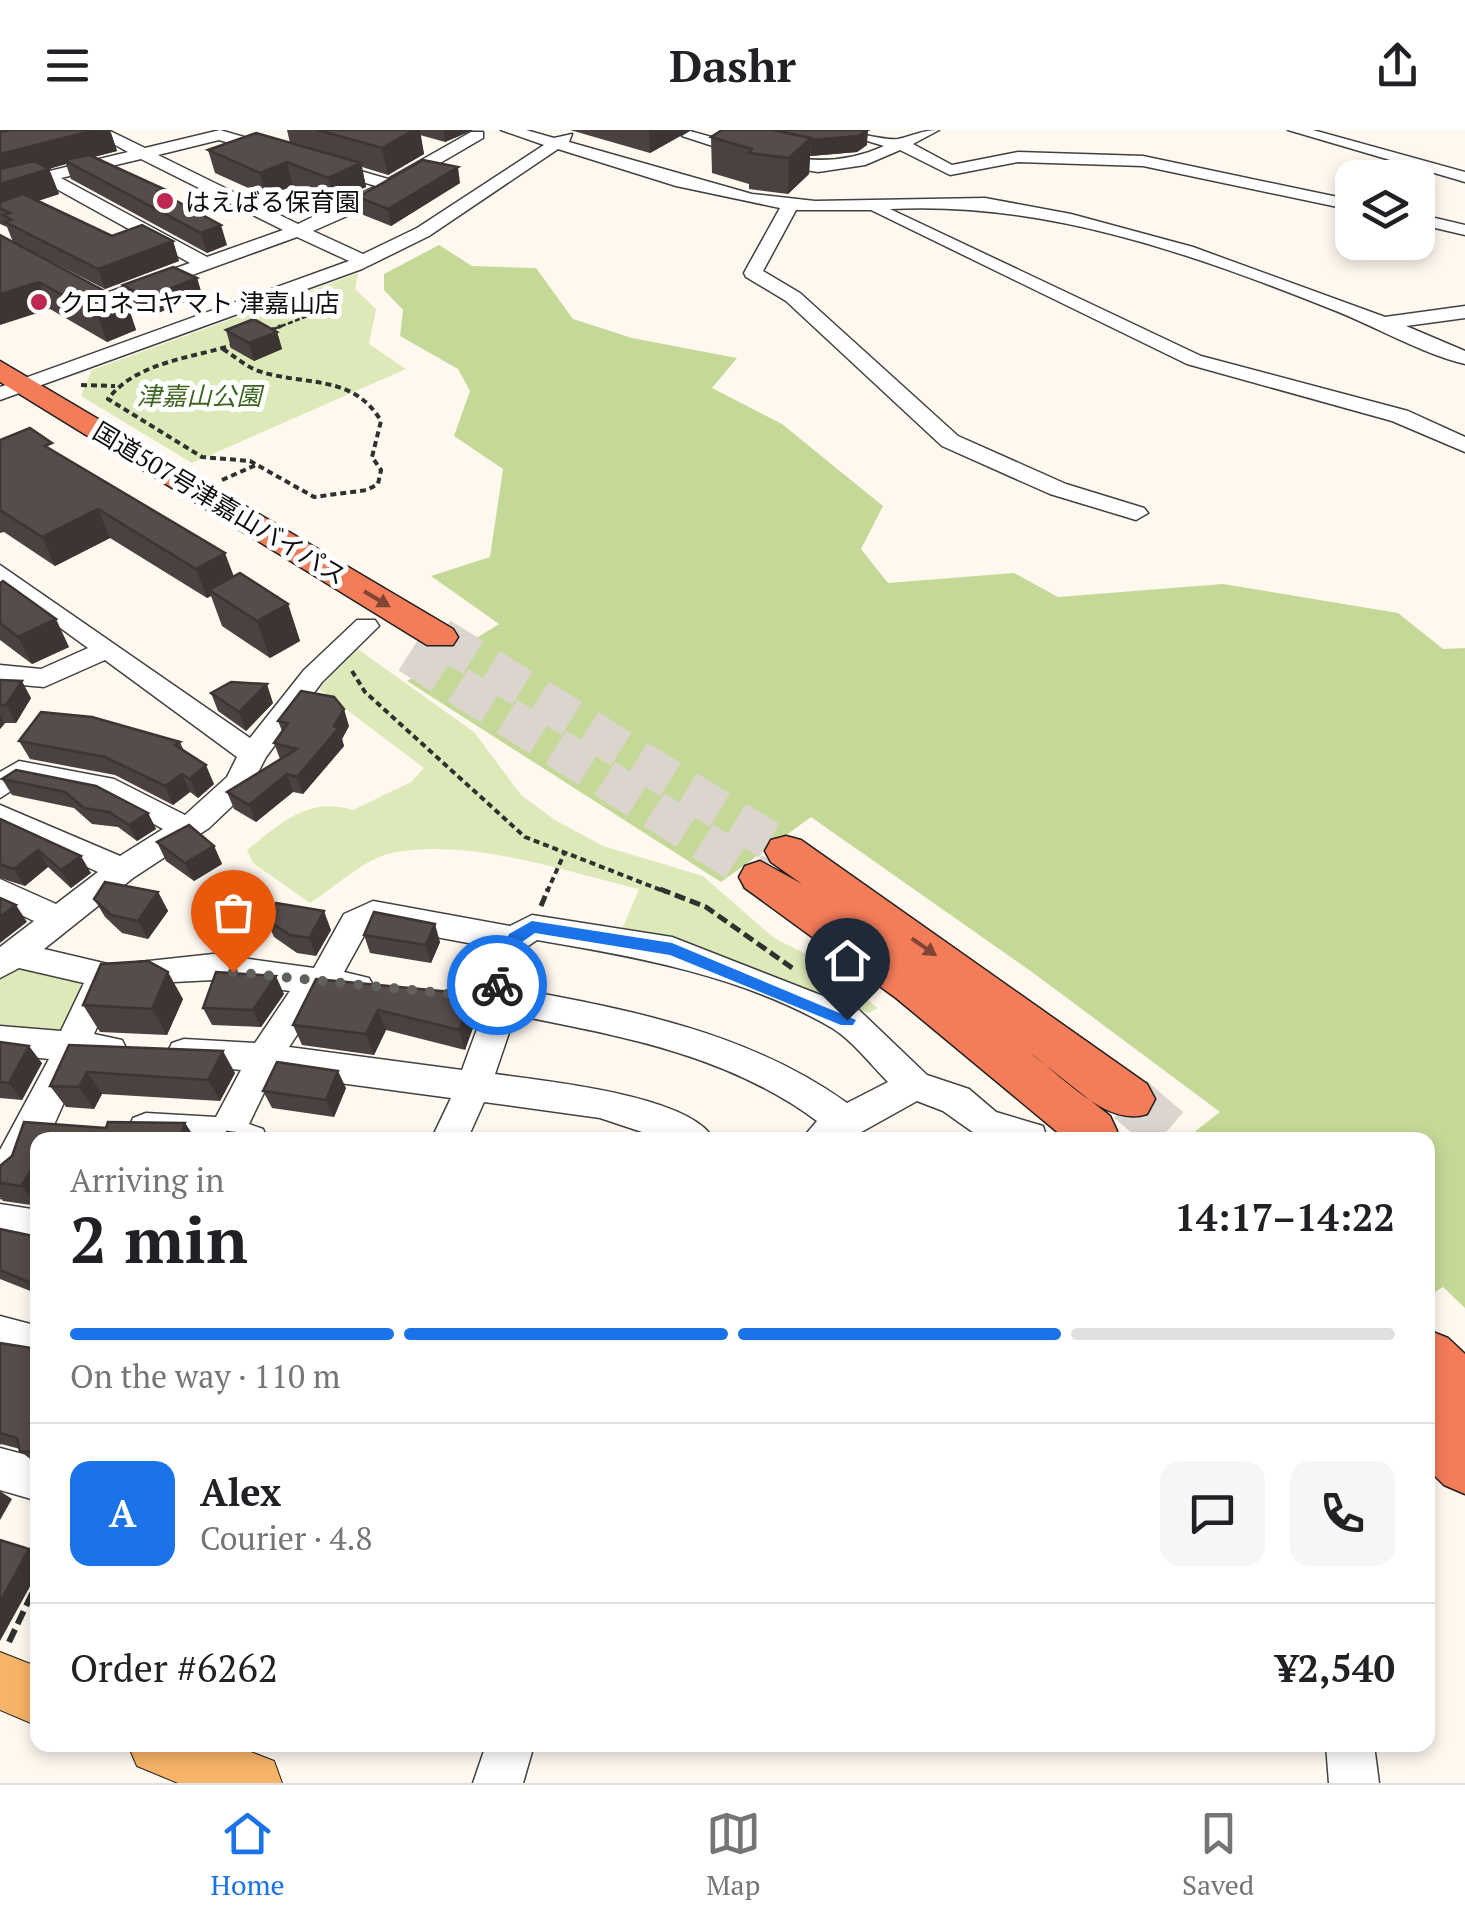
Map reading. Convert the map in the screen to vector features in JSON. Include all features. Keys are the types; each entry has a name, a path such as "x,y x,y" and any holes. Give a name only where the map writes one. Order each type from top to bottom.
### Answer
{"highway":[{"name":"国道507号津嘉山バイパス","path":"6,386 356,635 409,654"},
{"name":"国道507号津嘉山バイパス","path":"6,386 440,637"},
{"path":"1092,1131 912,985 773,864 1130,1099"},
{"path":"1435,1364 1465,1393"},
{"path":"1435,1435 1465,1464"}],"main road":[{"path":"178,1752 228,1770"}],"street":[{"path":"74,136 97,130 363,261"},
{"path":"509,130 722,192 790,205 952,200 1016,208 1144,238 1465,358"},
{"path":"6,386 166,334 363,261 454,213 578,130"},
{"path":"840,130 896,144 950,170 1014,150 1143,161 1335,201"},
{"path":"673,144 696,133 806,166 857,163 930,130"},
{"path":"1296,130 1465,177"},
{"path":"0,188 220,135 389,185"},
{"path":"166,334 98,296 298,231 477,135"},
{"path":"427,146 446,151"},
{"path":"631,165 656,153"},
{"path":"950,170 952,200"},
{"path":"48,178 206,264"},
{"path":"874,203 880,211 1194,360 1400,416 1465,445"},
{"path":"790,205 752,273 793,298 950,440 1058,490 1136,514"},
{"path":"1435,223 1465,230"},
{"path":"1379,324 1465,312"},
{"path":"0,572 254,754"},
{"path":"6,958 122,870 187,829 239,783 254,754 313,676 356,635"},
{"path":"0,674 44,678 108,649"},
{"path":"0,788 19,770 114,789 187,829"},
{"path":"0,815 122,870"},
{"path":"0,890 58,919"},
{"path":"235,1132 264,1058 318,983 354,923 373,913 672,950 847,1020 915,1085 956,1100 985,1124 1010,1132"},
{"path":"453,1132 473,1088 498,999 524,933"},
{"path":"6,958 104,975 213,968 398,990"},
{"path":"32,1132 104,975"},
{"path":"454,995 498,999 664,1030 764,1066 813,1095 832,1130 915,1085"},
{"path":"0,1040 72,1048 264,1058 600,1103 684,1132"},
{"path":"1012,1064 1028,1104 1030,1132"},
{"path":"36,1126 75,1127"},
{"path":"114,1128 162,1132"},
{"path":"0,1182 30,1135"},
{"path":"0,1221 30,1226"},
{"path":"0,1335 30,1344"},
{"path":"0,1470 30,1478"},
{"path":"498,1783 508,1752"},
{"path":"1351,1752 1354,1783"}],"path":[{"path":"260,334 333,306 318,298"},
{"path":"68,384 118,386 194,353 223,350 242,342"},
{"path":"118,386 108,400 111,404 202,457 256,465 314,497 368,490 382,477 372,458 381,422 371,403 350,390 255,369 223,350"},
{"path":"214,484 256,465"},
{"path":"356,635 353,674 365,692 525,837 706,907 803,975"},
{"path":"524,933 564,854"},
{"path":"14,1677 30,1613"}],"green space":[{"path":"439,245 472,266 536,268 573,319 632,338 737,358 712,388 782,424 883,506 861,549 888,583 1014,573 1058,597 1223,584 1398,613 1443,649 1465,648 1465,1308 1443,1287 1435,1292 1435,1132 1194,1132 1220,1112 1032,972 811,817 721,882 407,681 499,624 431,576 490,557 503,469 454,436 470,391 458,369 400,336 403,310 384,290 384,274"},
{"name":"津嘉山公園","path":"358,273 355,289 376,309 369,344 406,369 192,463 81,396 92,370"},
{"path":"355,647 474,732 521,795 555,820 603,846 703,876 774,938 810,956 878,1008 869,1013 620,934 639,889 488,853 426,849 384,855 310,903 253,863 247,850 296,815 322,807 353,810 411,782 424,768 319,689"},
{"path":"476,939 506,942 487,996 454,991"},
{"path":"24,963 91,981 70,1042 0,1035 0,979"}],"building":[{"path":"95,130 0,154 0,132"},
{"path":"318,130 414,130 382,148"},
{"path":"722,130 773,130 811,138 789,158 749,153 752,149 711,137"},
{"path":"773,130 868,130 858,136 809,140"},
{"path":"256,133 361,163 328,178 287,162 260,173 208,150"},
{"path":"89,155 164,189 158,191 221,225 201,233 64,160"},
{"path":"423,160 458,167 388,209 358,197"},
{"path":"34,161 49,169 0,184 0,169"},
{"path":"23,194 112,236 142,225 173,241 98,269 5,222 12,220 3,215 10,213 0,208 0,202"},
{"path":"0,235 127,303 97,314 39,282 0,294"},
{"path":"173,267 197,278 147,298 123,285"},
{"path":"254,319 277,332 249,343 226,330"},
{"path":"30,428 52,443 45,446 225,553 196,569 98,509 42,537 0,510 0,440"},
{"path":"240,573 288,604 257,621 209,590"},
{"path":"3,581 56,619 18,637 0,623"},
{"path":"0,680 22,681 6,705 0,705"},
{"path":"231,682 267,684 239,712 211,693"},
{"path":"301,691 334,697 344,709 334,726 339,728 297,777 287,774 249,805 227,792 297,749 274,743 288,723 278,721"},
{"path":"41,712 92,717 180,742 175,745 206,765 190,779 182,774 165,786 105,757 19,741"},
{"path":"16,770 96,786 148,813 129,825 109,812 84,808 65,792 2,779"},
{"path":"0,819 81,856 61,870 38,850 14,869 0,864"},
{"path":"189,825 214,846 185,863 157,842"},
{"path":"105,882 158,892 138,921 111,915 94,899"},
{"path":"0,898 16,905 0,917"},
{"path":"276,903 324,911 309,938 290,935 266,919"},
{"path":"374,912 435,924 426,945 364,935"},
{"path":"148,961 168,972 152,1009 83,1005 101,964"},
{"path":"216,972 276,976 253,1010 203,1008"},
{"path":"316,979 473,994 459,1030 378,1010 366,1034 293,1025"},
{"path":"0,1042 29,1046 9,1083 0,1082"},
{"path":"69,1045 223,1051 208,1080 87,1072 79,1087 50,1086"},
{"path":"277,1062 338,1071 326,1100 263,1091"},
{"path":"24,1122 106,1128 108,1122 185,1123 182,1132 30,1132 30,1172 21,1186 0,1183 0,1166 12,1156"},
{"path":"0,1229 30,1235 30,1283 0,1270"},
{"path":"0,1343 30,1348 30,1452 20,1451 17,1438 0,1433"},
{"path":"0,1540 29,1549 0,1602"}],"tunnel":[{"path":"440,637 786,851"},
{"path":"409,654 760,877"},
{"path":"1130,1099 1169,1132"}],"way so far":[{"path":"233,972 322,984 491,998 497,985"}],"place":[{"name":"はえばる保育園","path":"165,201"},
{"name":"クロネコヤマト 津嘉山店","path":"39,302"}],"route":[{"path":"497,985 515,939 532,927 672,950 847,1020"}]}
